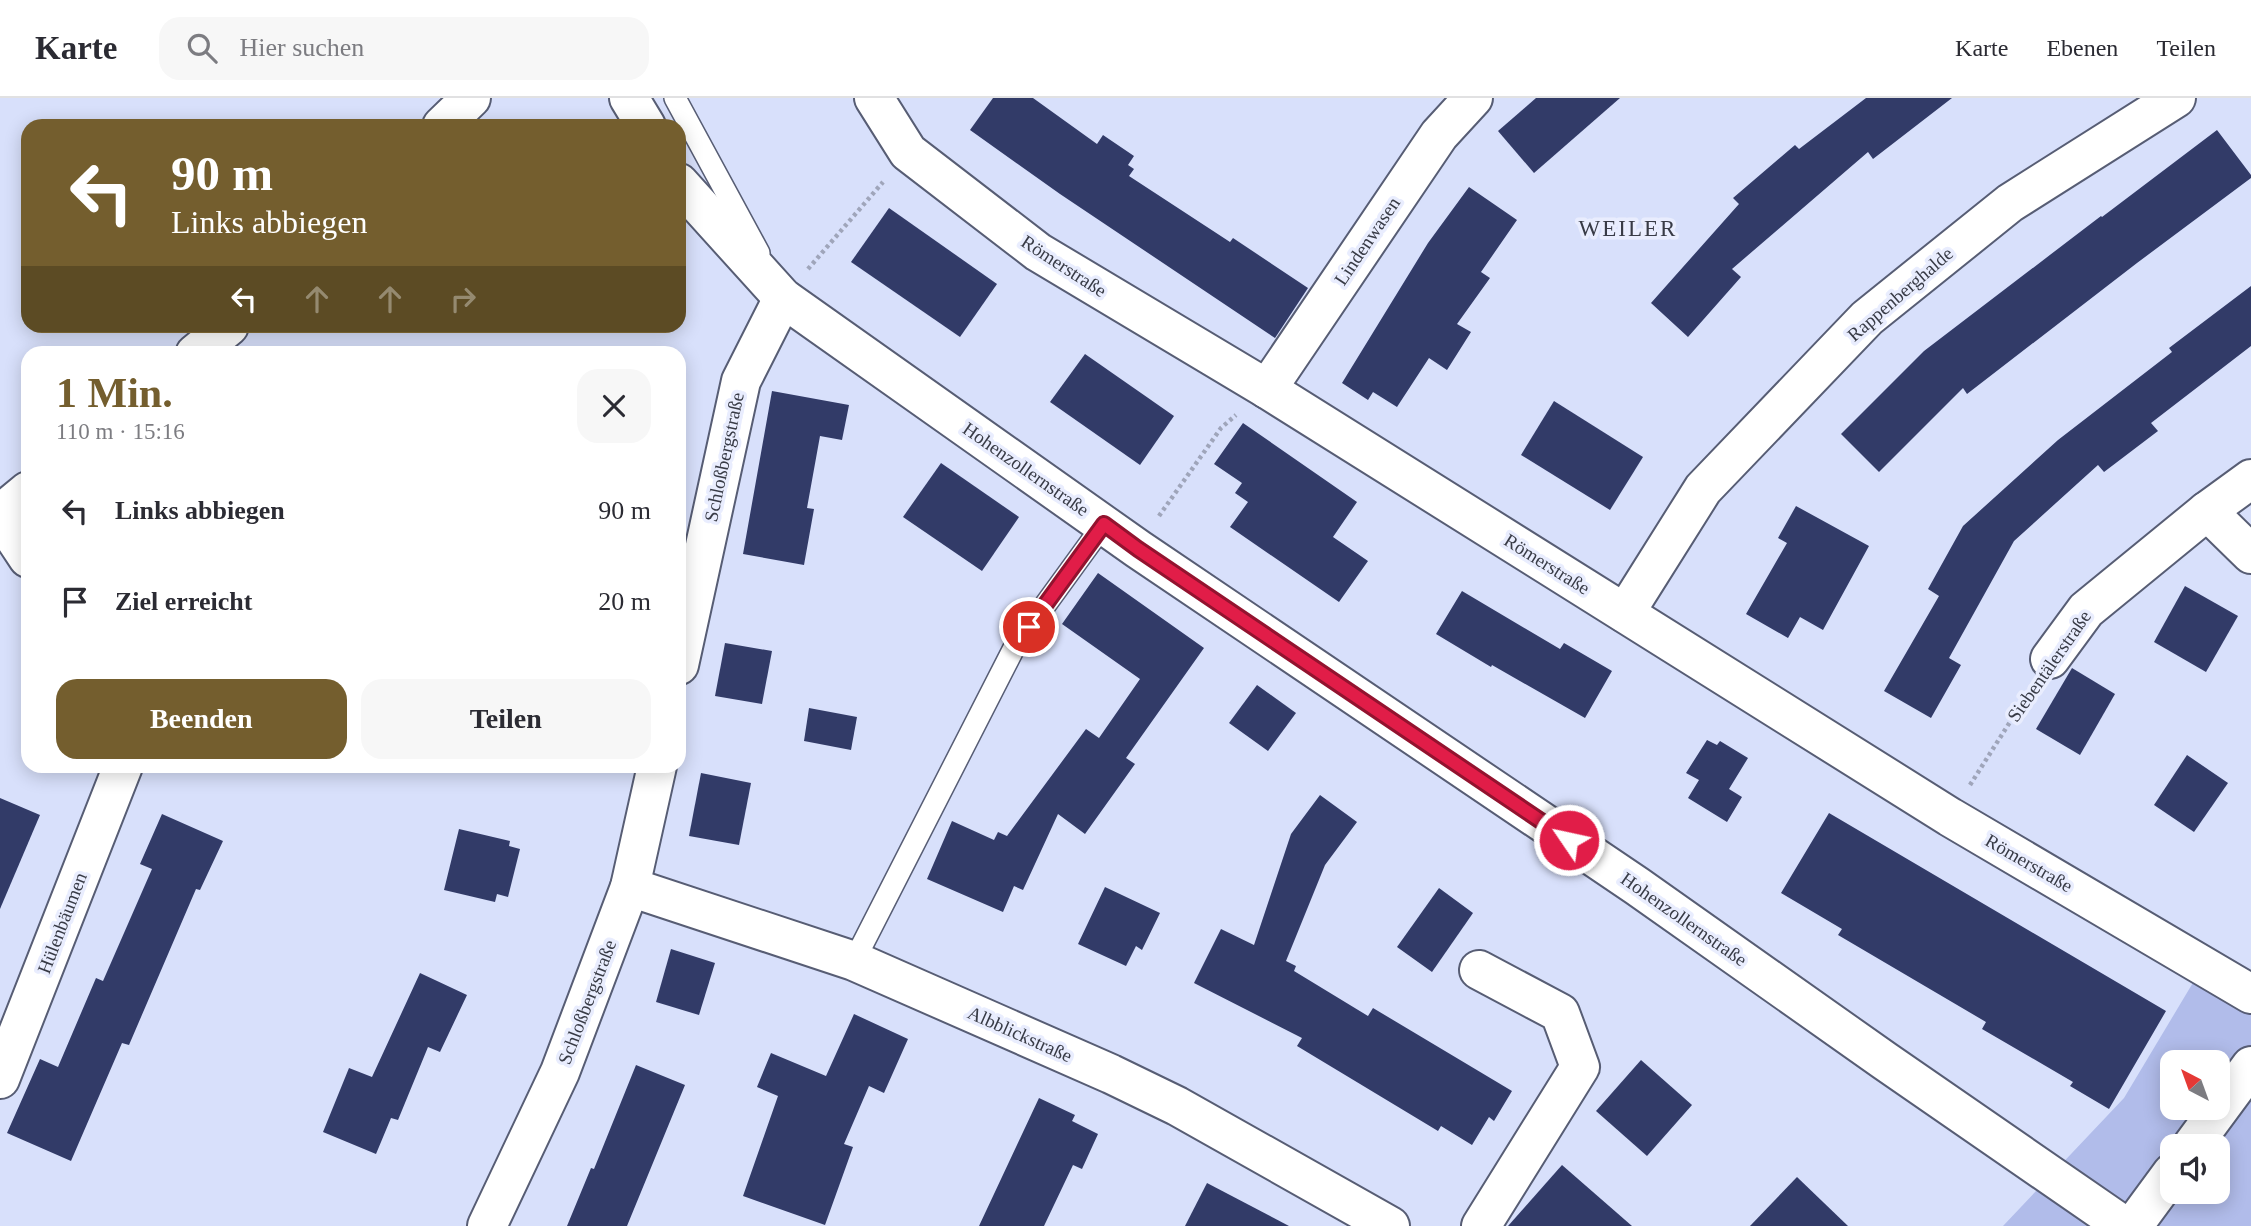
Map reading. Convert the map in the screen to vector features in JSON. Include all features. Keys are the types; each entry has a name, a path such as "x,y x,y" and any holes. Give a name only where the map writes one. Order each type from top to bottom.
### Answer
{"street":[{"path":"449,119 470,98"},
{"path":"629,98 642,119"},
{"name":"Römerstraße","path":"874,98 908,152 1038,253 1267,389 1950,817 2251,994"},
{"name":"Lindenwasen","path":"1267,389 1439,135 1473,98"},
{"name":"Rappenberghalde","path":"1625,613 1703,489 1867,318 2010,203 2176,98"},
{"name":"Hohenzollernstraße","path":"686,192 783,298 1138,549 1637,886 2124,1226"},
{"name":"Schloßbergstraße","path":"686,633 741,381 783,298"},
{"path":"205,346 220,333"},
{"name":"Siebentälerstraße","path":"2050,659 2086,610 2207,511 2251,479"},
{"path":"21,497 0,515 21,547"},
{"path":"2207,511 2251,554"},
{"name":"Hülenbäumen","path":"0,1079 120,773"},
{"name":"Schloßbergstraße","path":"487,1226 560,1072 630,887 655,773"},
{"name":"Albblickstraße","path":"630,887 854,961 1111,1074 1177,1106 1390,1226"},
{"path":"1479,970 1560,1013 1580,1067 1481,1226"},
{"path":"2201,1134 2251,1066"},
{"path":"2133,1226 2160,1189"}],"lane":[{"path":"675,98 783,298"},
{"path":"854,961 1014,648 1104,524"}],"path":[{"path":"783,298 908,152"},
{"path":"1138,549 1166,503 1221,428 1267,389"},
{"name":"Siebentälerstraße","path":"1950,817 2050,659"}],"shaded area":[{"path":"2194,981 2251,1011 2251,1226 2003,1226 2124,1098"}],"building":[{"path":"993,98 1033,98 1097,144 1103,135 1134,156 1128,165 1134,169 1129,176 1230,242 1233,238 1308,288 1275,338 1060,194 970,130"},
{"path":"1536,98 1620,98 1534,173 1498,131"},
{"path":"1866,98 1952,98 1873,159 1868,152 1732,269 1741,277 1688,337 1651,303 1739,204 1733,198 1795,145 1799,149"},
{"path":"2217,130 2251,178 1967,394 1963,388 1879,472 1841,434 1924,351"},
{"path":"1469,187 1517,220 1481,272 1490,278 1457,324 1471,332 1447,370 1429,358 1397,407 1373,392 1368,400 1342,383 1428,243"},
{"path":"889,208 997,284 960,337 851,262"},
{"path":"2251,286 2251,346 2151,423 2158,431 2104,472 2098,465 2014,541 1949,658 1961,665 1931,718 1884,691 1939,596 1928,589 1963,526 2058,440 2172,352 2169,348"},
{"path":"1085,354 1174,416 1140,465 1050,402"},
{"path":"772,391 849,405 842,440 820,436 807,508 814,509 804,565 743,554"},
{"path":"1554,401 1643,457 1610,510 1521,455"},
{"path":"1243,423 1357,502 1333,537 1368,561 1339,602 1230,527 1248,502 1235,493 1242,483 1214,464"},
{"path":"941,463 1019,517 982,571 903,517"},
{"path":"1796,506 1869,546 1823,630 1800,617 1788,638 1746,614 1787,543 1778,538"},
{"path":"1098,573 1204,648 1126,758 1135,764 1085,834 1058,814 1023,890 1014,886 1003,912 927,879 952,821 994,840 998,832 1007,836 1086,729 1099,738 1140,679 1062,624"},
{"path":"2185,586 2238,616 2206,672 2154,642"},
{"path":"1462,591 1560,649 1564,643 1612,671 1585,718 1436,634"},
{"path":"725,643 772,651 762,704 715,696"},
{"path":"2072,668 2115,694 2080,755 2036,729"},
{"path":"1257,685 1296,713 1268,751 1229,723"},
{"path":"809,708 857,717 851,750 804,741"},
{"path":"1707,740 1717,745 1720,741 1748,758 1729,789 1742,797 1727,822 1688,798 1699,780 1686,773"},
{"path":"2187,755 2228,783 2194,832 2154,805"},
{"path":"701,773 751,783 739,845 689,836"},
{"path":"1320,795 1357,822 1325,865 1286,961 1296,966 1294,971 1368,1016 1373,1008 1512,1091 1494,1121 1489,1117 1472,1145 1441,1126 1438,1131 1297,1046 1302,1038 1194,983 1221,929 1254,945 1291,834"},
{"path":"0,798 40,815 0,909"},
{"path":"1829,813 2166,1011 2109,1109 2070,1086 2073,1082 1982,1029 1986,1022 1838,935 1842,929 1781,893"},
{"path":"162,814 223,841 200,890 196,889 129,1045 122,1043 71,1161 7,1133 40,1059 58,1067 96,978 103,981 152,869 140,864"},
{"path":"459,829 510,841 509,846 520,849 508,897 497,894 495,902 444,890"},
{"path":"1105,887 1160,913 1142,950 1136,946 1126,966 1078,944"},
{"path":"1439,888 1473,913 1432,972 1397,947"},
{"path":"671,949 715,963 699,1015 656,1002"},
{"path":"420,973 467,995 440,1052 428,1047 398,1120 391,1118 376,1154 323,1132 349,1068 372,1077"},
{"path":"854,1014 908,1039 884,1093 869,1086 844,1144 853,1147 825,1225 743,1196 778,1096 757,1087 771,1053 826,1076"},
{"path":"1641,1060 1692,1105 1647,1156 1596,1111"},
{"path":"636,1065 685,1085 627,1226 567,1226 591,1168 594,1169"},
{"path":"1039,1098 1075,1115 1072,1121 1098,1134 1082,1169 1073,1165 1044,1226 979,1226"},
{"path":"1562,1165 1632,1226 1508,1226"},
{"path":"1797,1177 1848,1226 1750,1226"},
{"path":"1207,1183 1289,1226 1185,1226"}],"district":[{"name":"WEILER","path":"1628,228"}],"route":[{"path":"1029,627 1104,524 1569,840"}]}
